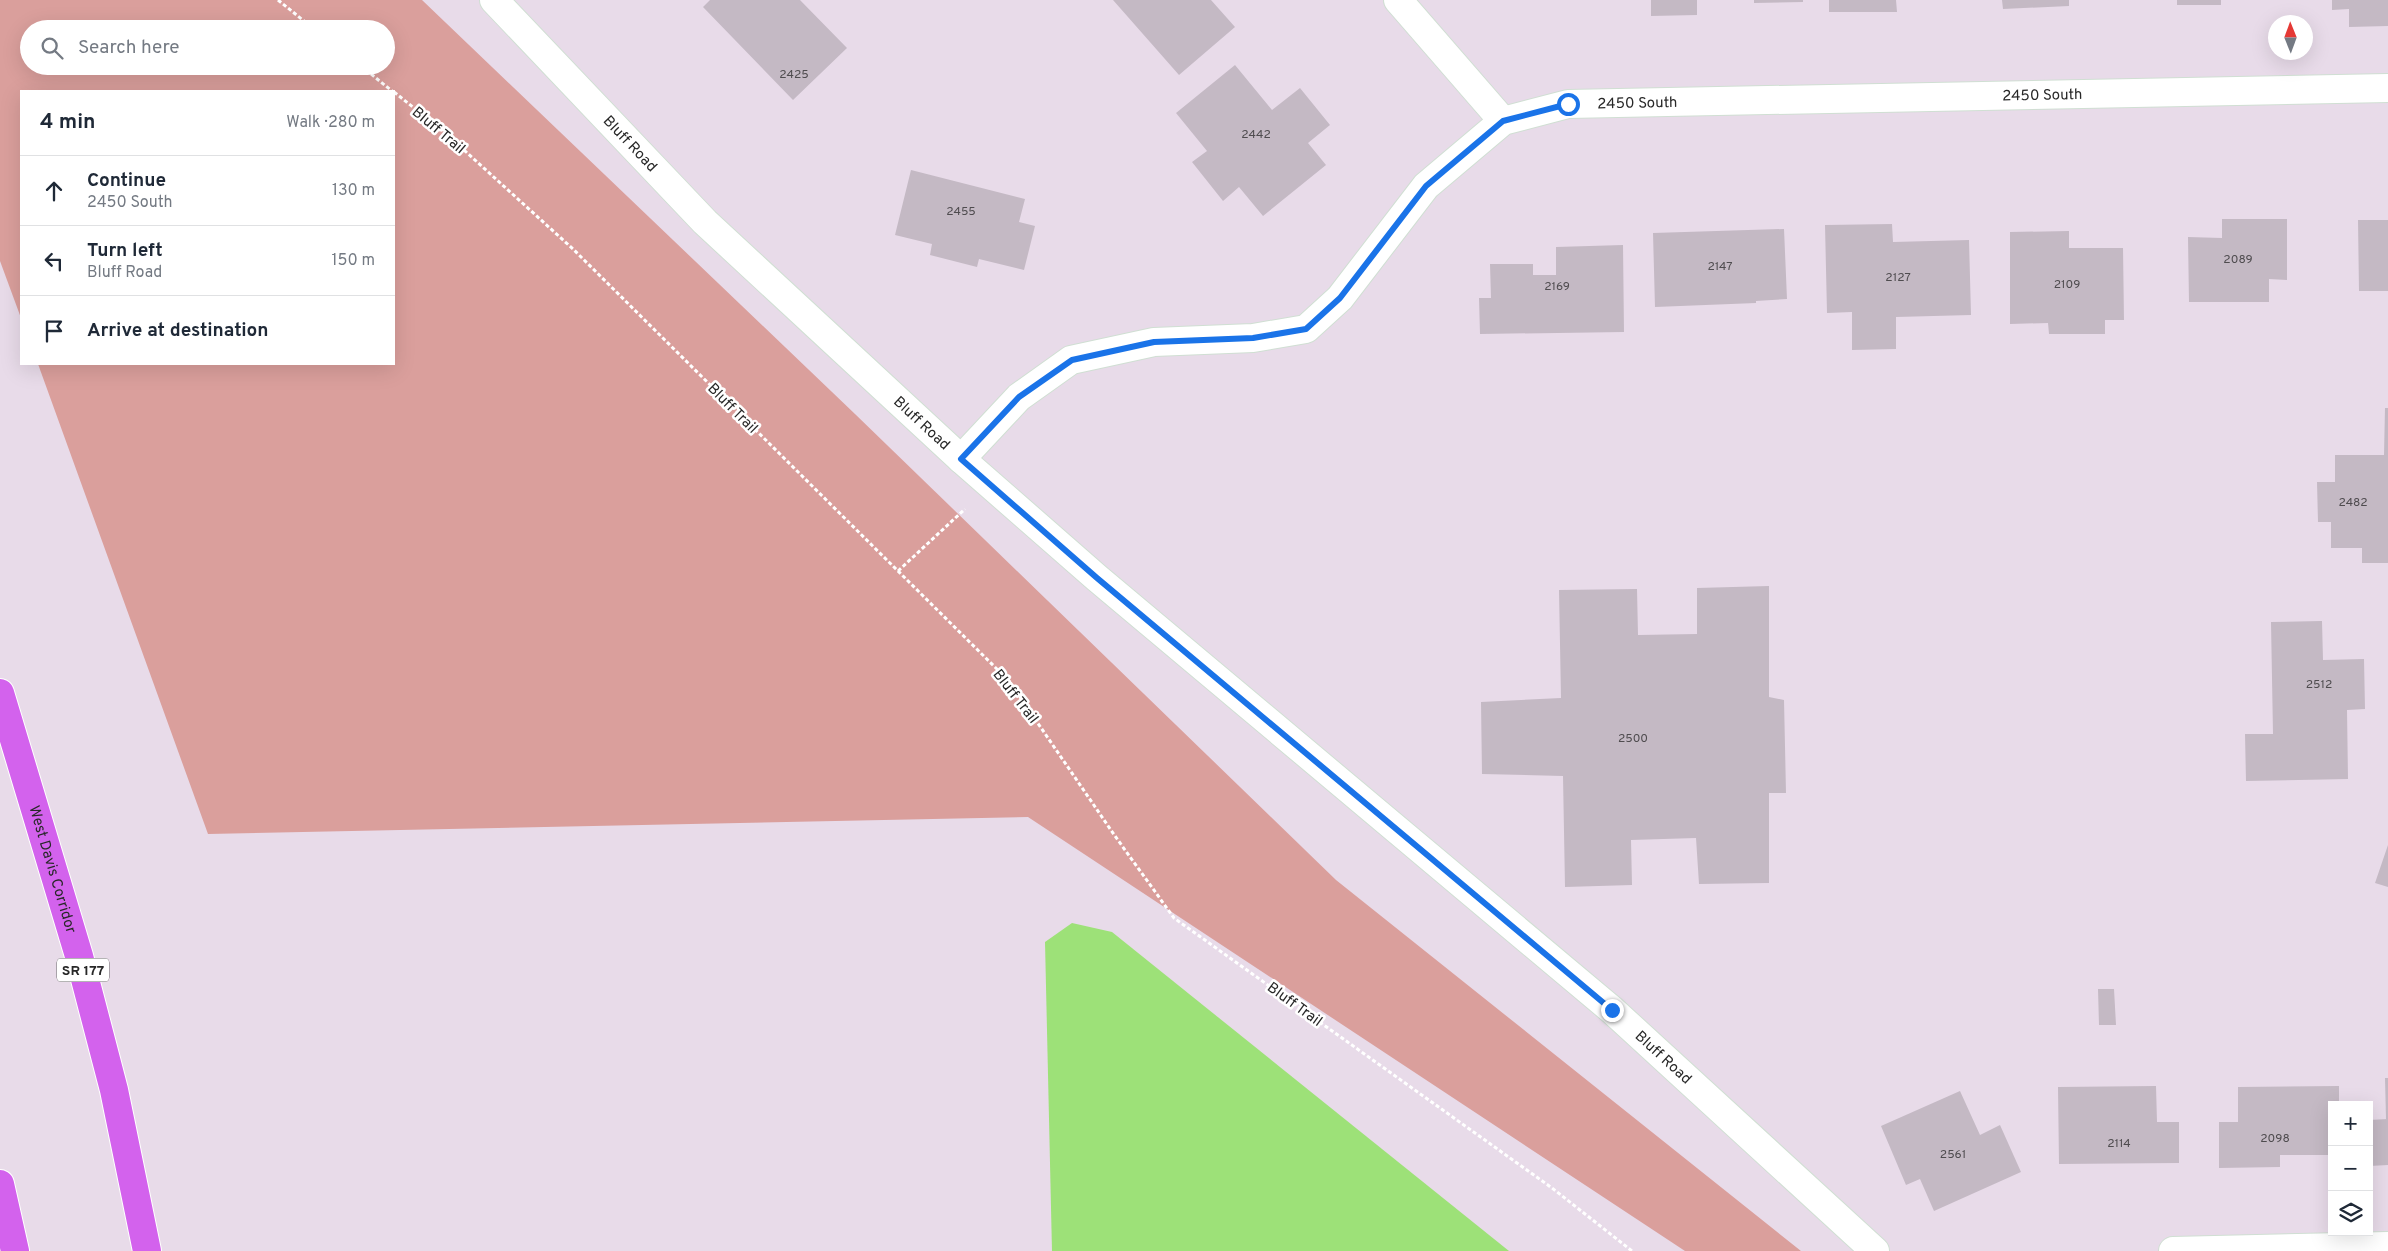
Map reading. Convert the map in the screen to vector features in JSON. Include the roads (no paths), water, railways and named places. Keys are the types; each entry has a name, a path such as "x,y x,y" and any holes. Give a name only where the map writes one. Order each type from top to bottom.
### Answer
{"highway":[{"name":"West Davis Corridor","path":"0,693 79,956 114,1090 147,1251"},
{"path":"0,1184 15,1251"}],"street":[{"name":"Bluff Road","path":"494,0 705,222 961,459 1097,578 1612,1010 1875,1251"},
{"path":"1398,0 1503,121"},
{"name":"2450 South","path":"961,459 1019,397 1072,360 1154,342 1253,338 1306,329 1340,298 1426,186 1503,121 1568,104 2388,88"},
{"path":"2173,1251 2388,1246"}]}
